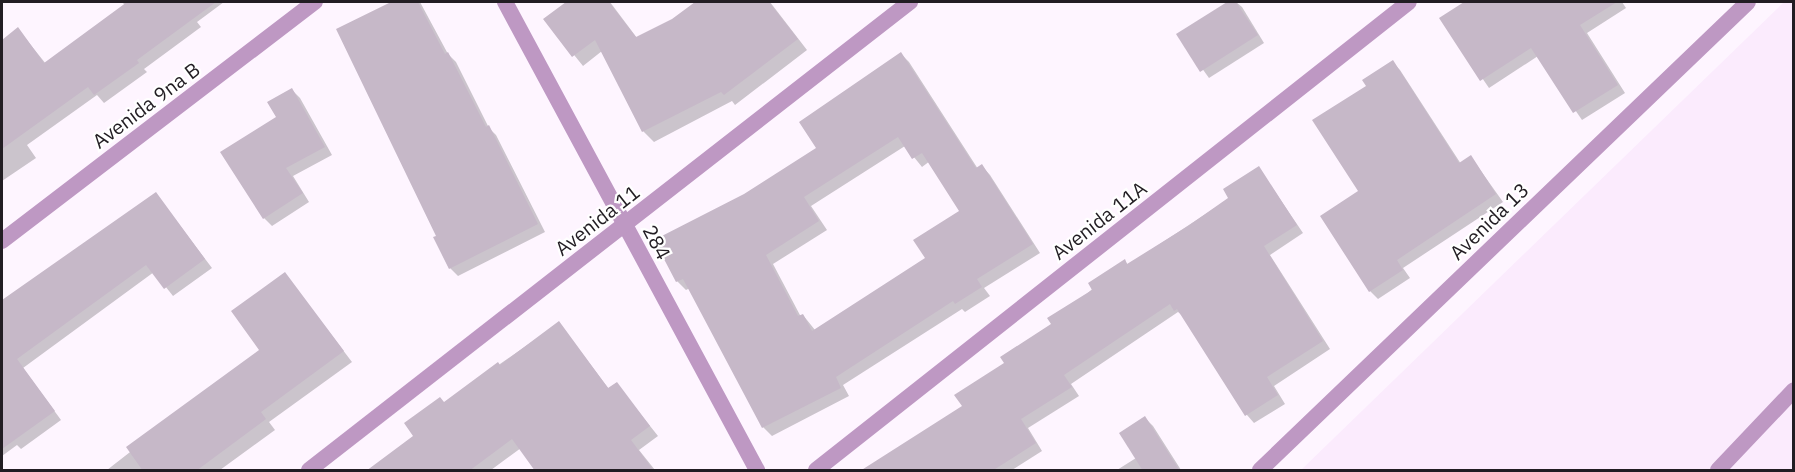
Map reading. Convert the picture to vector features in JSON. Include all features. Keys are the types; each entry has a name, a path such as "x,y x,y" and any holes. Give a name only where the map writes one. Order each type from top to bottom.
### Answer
{"street":[{"name":"Avenida 9na B","path":"2,242 315,2"},
{"name":"284","path":"505,2 757,471"},
{"name":"Avenida 11","path":"309,471 910,2"},
{"name":"Avenida 11A","path":"816,471 1409,2"},
{"name":"Avenida 13","path":"1260,471 1748,2"},
{"path":"1718,471 1794,390"}],"shaded area":[{"path":"1784,2 1793,2 1793,470 1301,470"}],"building":[{"path":"127,2 216,2 137,60 139,63 94,95 88,87 2,149 2,40 18,27 44,63"},
{"path":"391,2 418,2 445,54 448,52 486,127 489,125 538,224 449,269 433,237 436,236 336,29"},
{"path":"566,2 609,2 636,37 672,19 695,2 769,2 798,39 724,95 721,92 642,132 595,40 572,57 543,19"},
{"path":"1227,2 1236,2 1258,35 1200,72 1176,34"},
{"path":"1464,2 1617,2 1580,25 1618,85 1573,113 1531,48 1480,81 1439,18"},
{"path":"901,52 976,168 982,164 1033,244 977,279 982,287 955,304 953,301 836,377 841,388 762,428 683,279 676,282 654,240 744,194 816,148 799,122","holes":["898,137 912,159 922,153 959,211 913,240 925,258 812,331 803,314 798,316 766,255 819,221 804,197"]},
{"path":"1393,60 1459,163 1471,155 1496,194 1397,260 1403,270 1369,292 1320,216 1358,191 1312,120 1366,86 1362,80"},
{"path":"292,88 325,147 286,168 303,193 263,219 220,152 276,117 267,102"},
{"path":"1259,166 1297,225 1264,246 1323,341 1267,377 1278,395 1245,416 1177,309 1174,311 1170,304 1064,375 1072,387 1021,419 1036,443 992,471 860,471 962,406 954,395 1004,363 1000,357 1051,324 1047,318 1092,290 1088,283 1125,259 1127,264 1188,226 1228,198 1223,189"},
{"path":"156,192 205,259 164,289 146,265 17,359 55,411 2,449 2,300"},
{"path":"285,272 344,351 261,412 266,419 196,471 143,471 126,447 259,350 231,311"},
{"path":"559,321 608,388 617,382 650,426 631,440 654,471 535,471 512,439 469,471 366,471 413,436 404,423 440,397 444,402 498,362 500,365"},
{"path":"1145,416 1180,471 1143,471 1119,433"}]}
